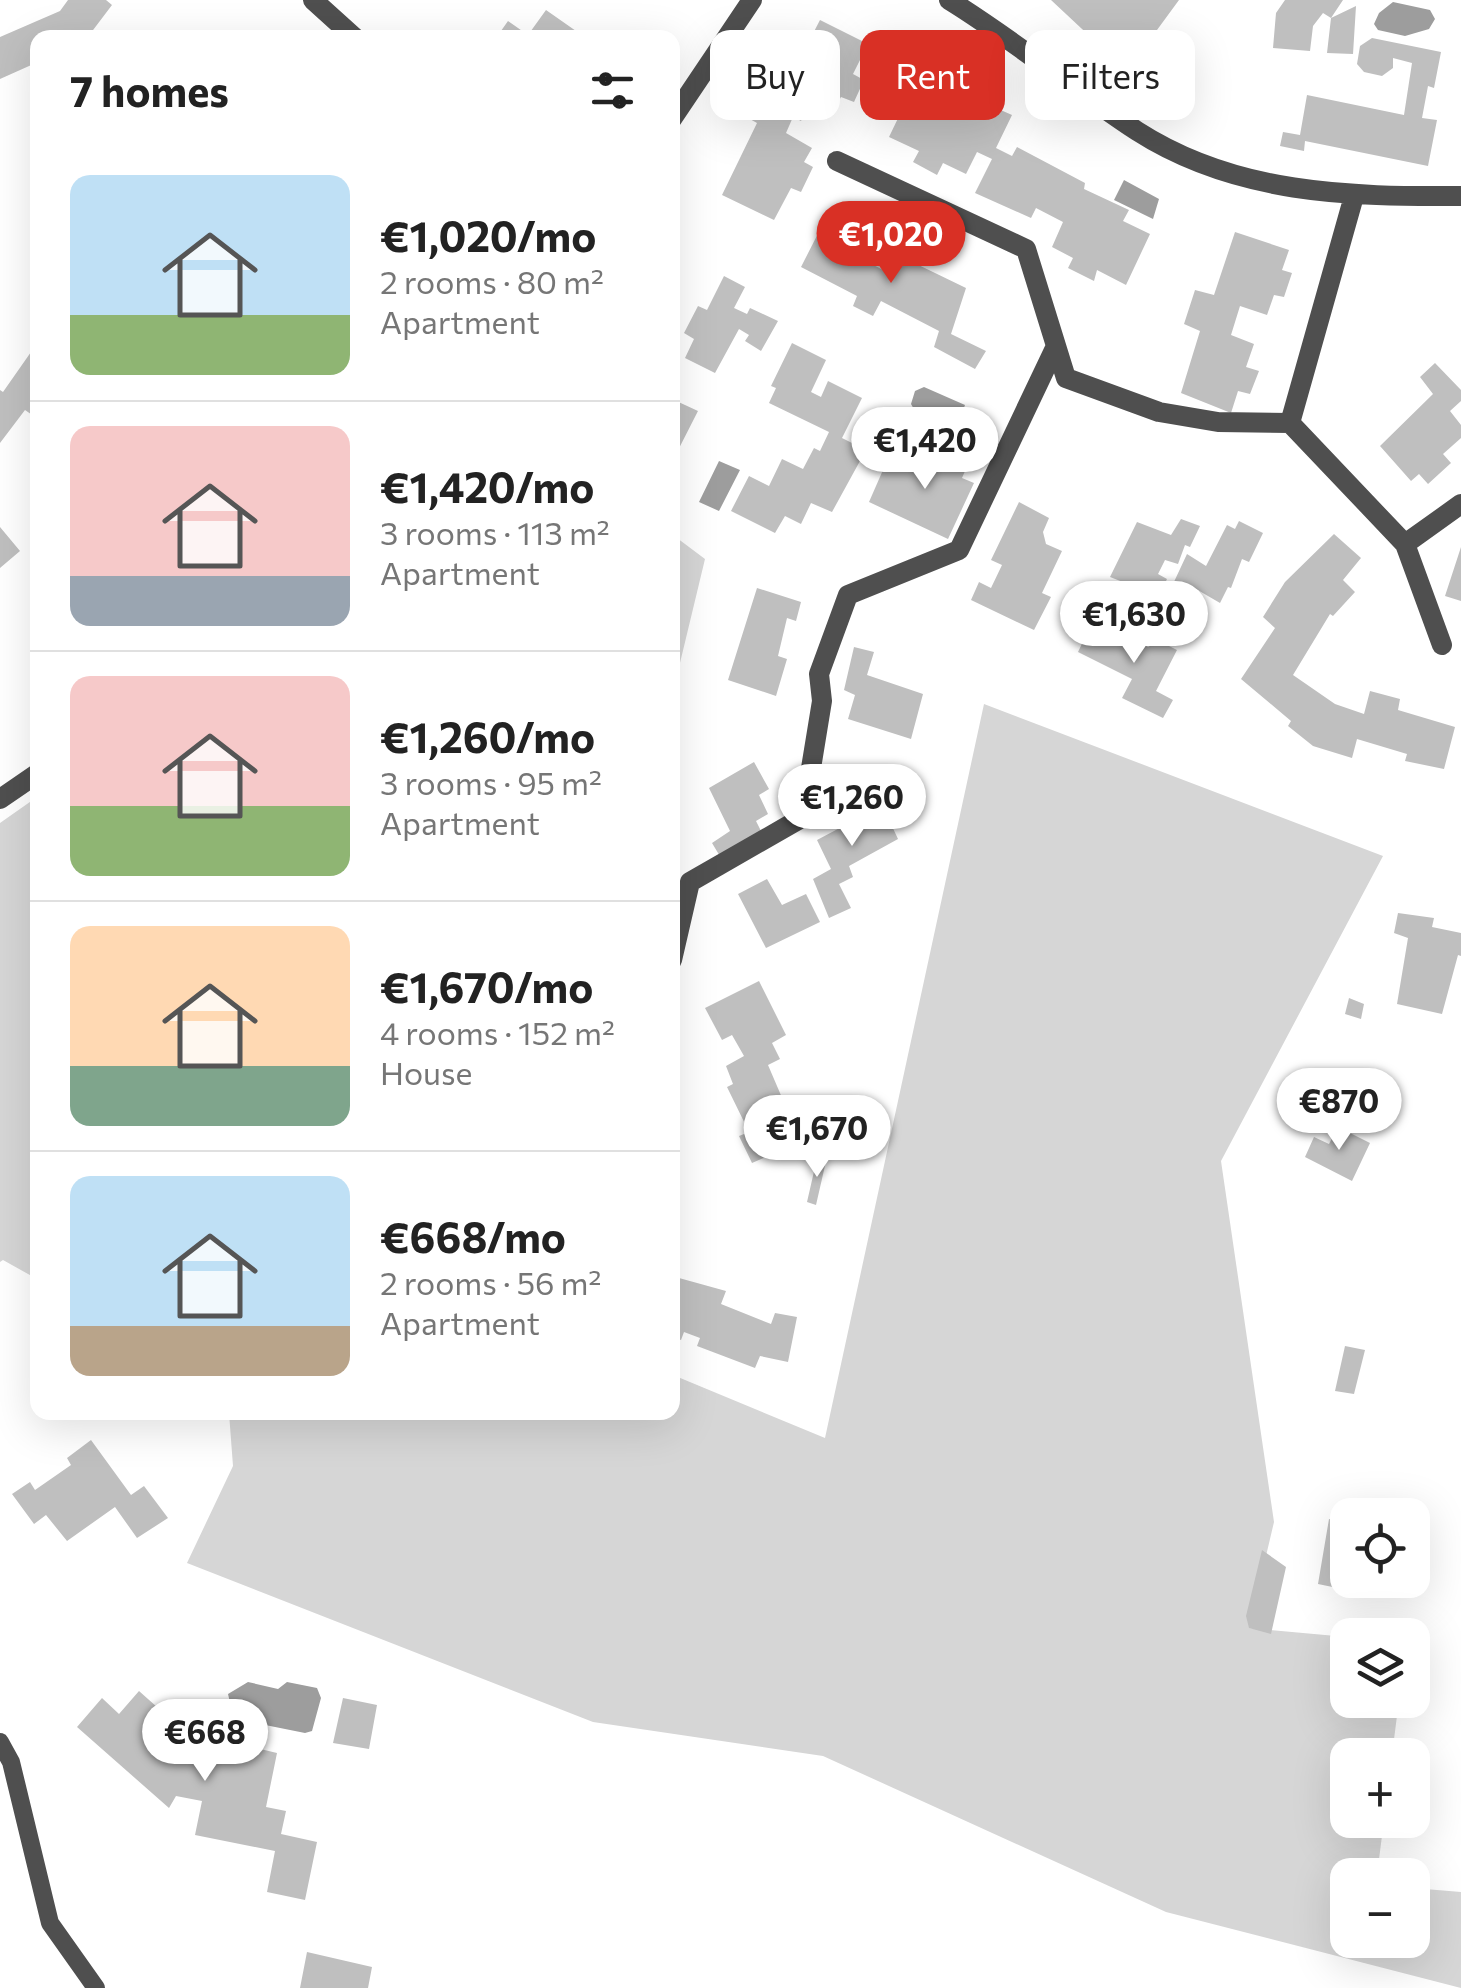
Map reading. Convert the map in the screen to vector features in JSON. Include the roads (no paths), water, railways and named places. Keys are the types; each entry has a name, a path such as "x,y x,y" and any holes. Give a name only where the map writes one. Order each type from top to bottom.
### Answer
{"street":[{"path":"313,0 346,30"},
{"path":"680,108 752,0"},
{"path":"949,0 1140,133 1204,164 1274,186 1354,196 1461,196"},
{"path":"837,161 1026,249 1066,378 1160,412 1218,422 1290,423 1405,544 1442,645"},
{"path":"1290,423 1354,196"},
{"path":"680,925 690,882 798,820 804,810 822,700 819,674 848,595 959,550 1056,346"},
{"path":"1405,544 1461,504"},
{"path":"0,799 30,778"}],"lane":[{"path":"0,1742 11,1762 50,1923 96,1988"}]}
